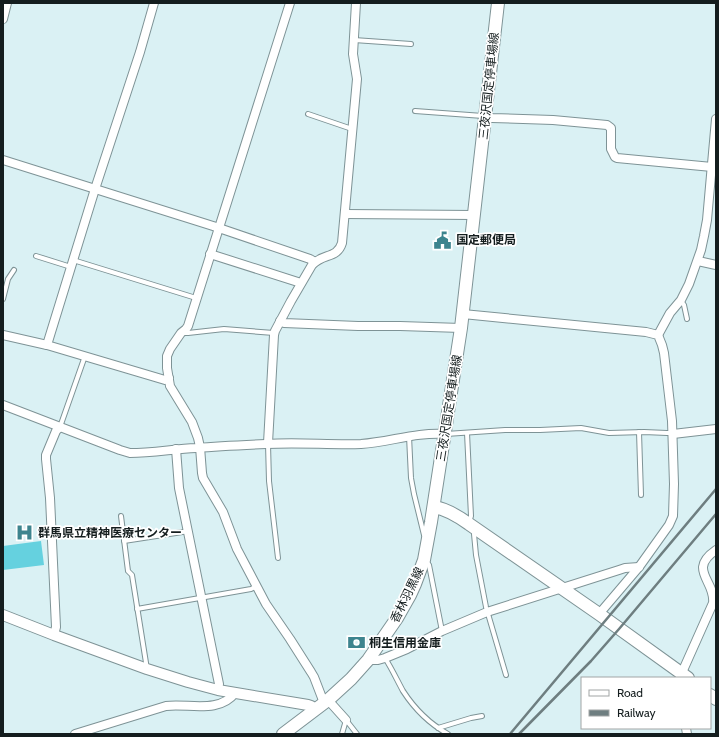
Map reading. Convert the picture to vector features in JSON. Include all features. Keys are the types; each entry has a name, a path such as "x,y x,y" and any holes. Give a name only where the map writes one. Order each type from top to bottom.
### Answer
{"main road":[{"name":"三夜沢国定停車場線","path":"434,507 463,314 498,3"},
{"path":"434,507 452,513 472,526 599,614 683,677"},
{"name":"香林羽黒線","path":"288,732 351,679 368,660 397,618 410,595 424,560 434,507"}],"street":[{"path":"3,19 7,3"},
{"path":"47,345 95,189 140,52 154,3"},
{"path":"290,3 188,326 170,348 167,356 167,368 170,386 192,422 200,447 203,478 223,512 237,549 266,604 314,677 322,704"},
{"path":"268,444 274,333 301,283 315,262 340,250 342,243 357,79 353,54 356,3"},
{"path":"486,116 492,118 552,120 607,125 611,128 612,149 617,158 712,167"},
{"path":"658,335 668,316 681,300 698,261 704,236 716,119"},
{"path":"3,160 310,259 315,262"},
{"path":"345,214 474,215"},
{"path":"210,254 301,283"},
{"path":"698,261 716,265"},
{"path":"463,314 646,332 658,335"},
{"path":"280,321 284,323 358,326 461,328"},
{"path":"3,335 47,345 165,380 169,378"},
{"path":"599,614 639,567 669,525 673,516 674,484 672,421 664,353 658,335"},
{"path":"3,406 126,452 136,453 200,447 268,444 362,444 408,436 445,434"},
{"path":"54,635 56,619 50,498 46,455 56,431 60,427"},
{"path":"673,434 716,429"},
{"path":"176,449 179,488 202,598 218,690"},
{"path":"683,677 713,603 712,592 703,573 703,568 706,559 716,550"},
{"path":"368,660 385,658 487,612 625,568 639,567"},
{"path":"3,615 147,669 188,682 218,690 311,706 322,704 346,720"},
{"path":"75,734 166,706 217,705 229,700 235,693"}],"lane":[{"path":"354,40 411,44"},
{"path":"415,111 486,116"},
{"path":"308,114 352,129"},
{"path":"36,256 72,264 197,298"},
{"path":"3,299 8,279 14,270"},
{"path":"681,300 684,305 687,319"},
{"path":"181,333 224,329 274,333"},
{"path":"60,427 86,356"},
{"path":"445,434 505,430 581,428 609,433 667,432 673,434"},
{"path":"639,432 641,495"},
{"path":"467,433 471,516 476,555 487,612 506,675"},
{"path":"408,436 411,478 414,494 424,535 428,540"},
{"path":"268,444 269,481 278,558"},
{"path":"121,516 128,570 132,575 147,669"},
{"path":"124,541 189,531"},
{"path":"424,560 429,565 442,631"},
{"path":"137,609 251,589 256,586"},
{"path":"385,658 404,692 418,710 438,728 448,734"},
{"path":"438,728 482,716"},
{"path":"342,734 346,720"},
{"path":"346,720 357,734"}],"shaded area":[{"path":"41,541 44,565 3,570 3,546"}],"railway":[{"path":"510,734 716,489"},
{"path":"519,734 591,661 716,514"}],"place":[{"name":"国定郵便局","path":"443,240"},
{"name":"群馬県立精神医療センター","path":"25,533"},
{"name":"桐生信用金庫","path":"356,643"}]}
